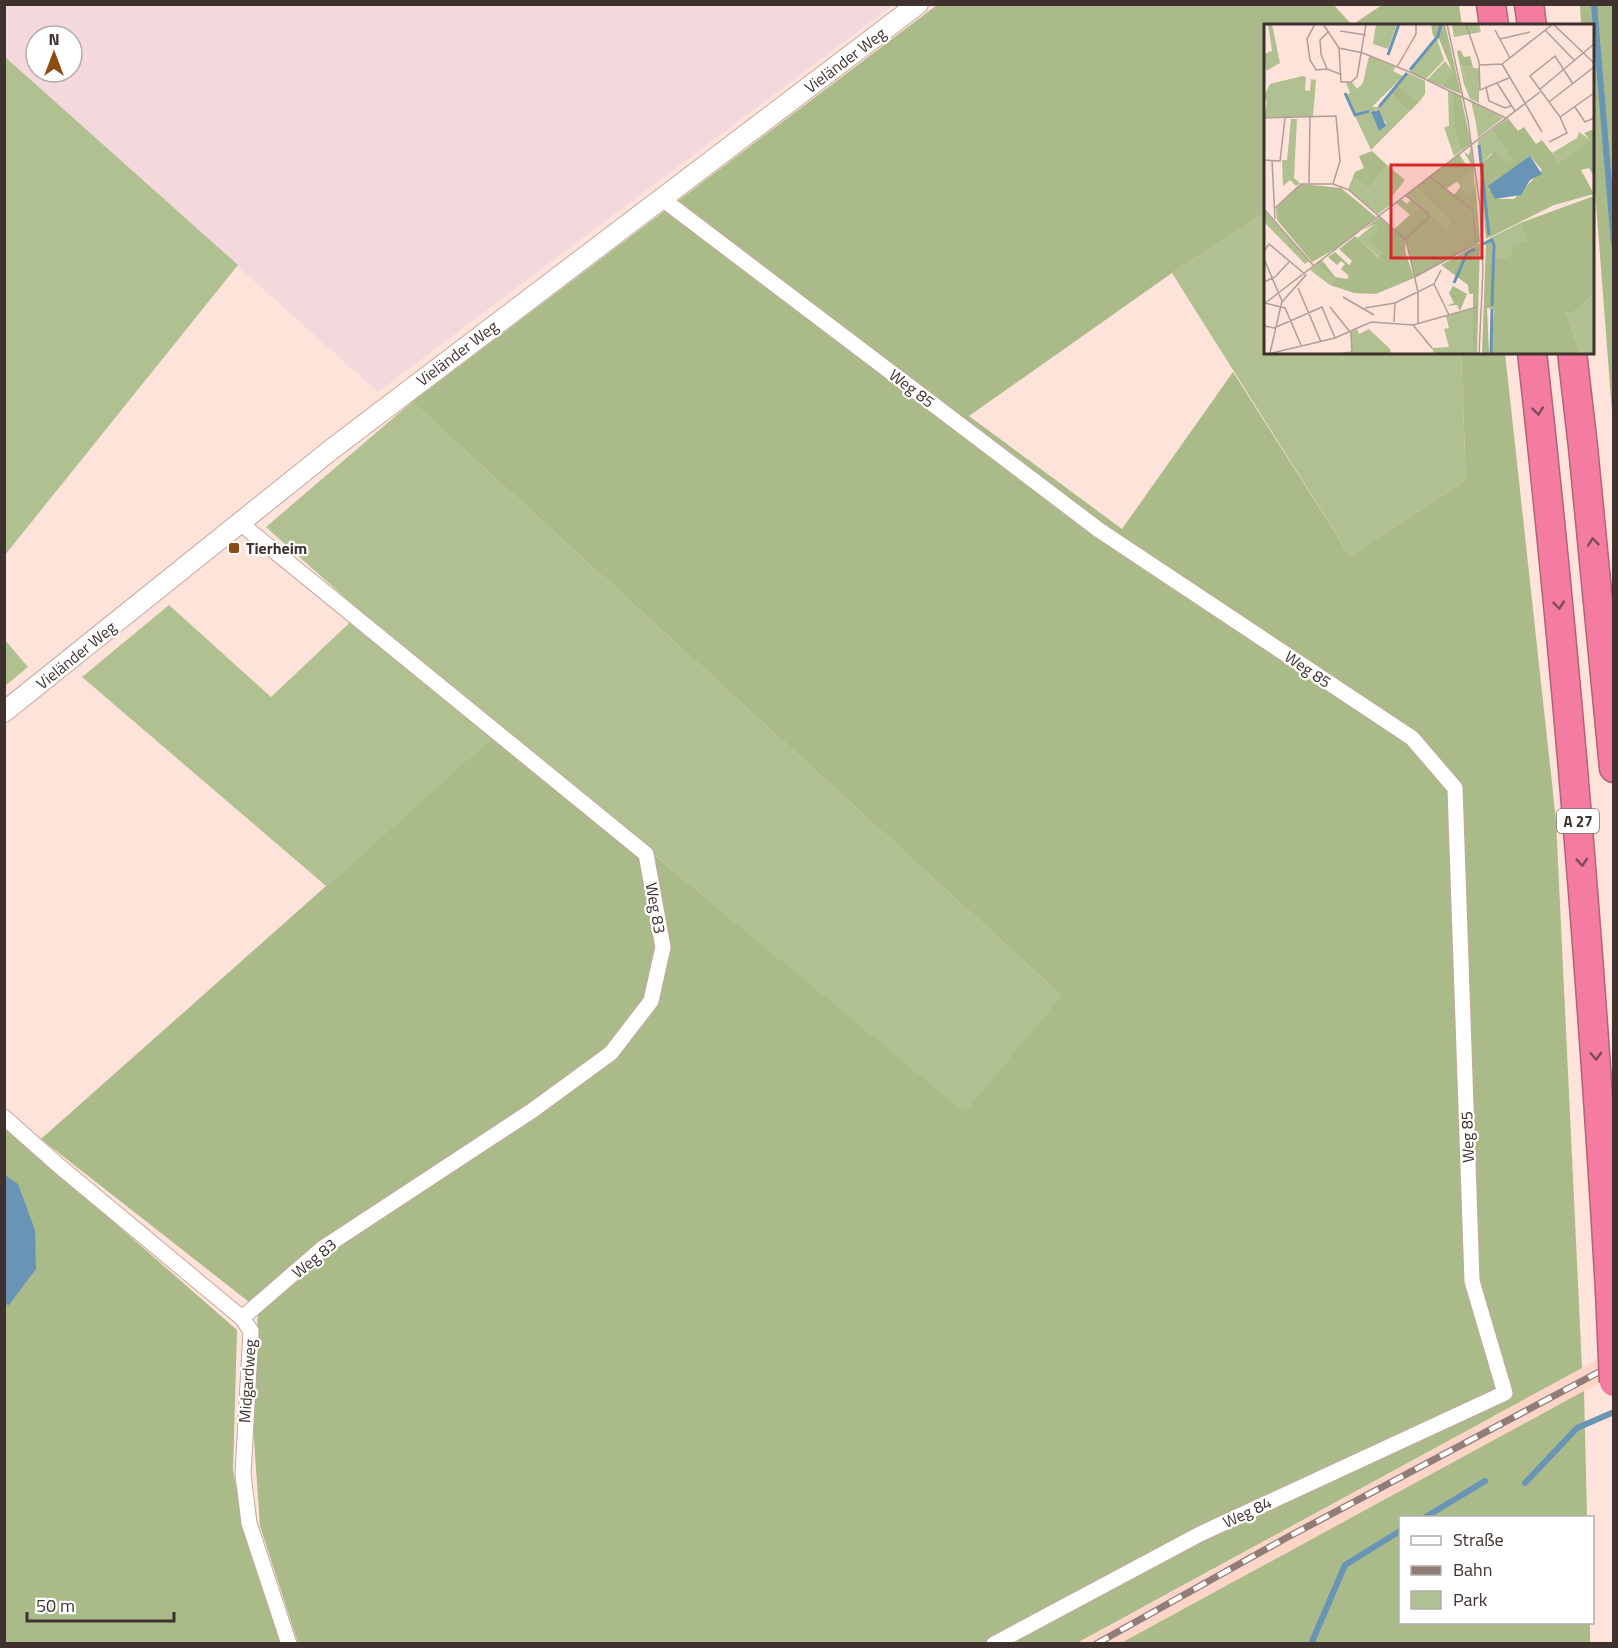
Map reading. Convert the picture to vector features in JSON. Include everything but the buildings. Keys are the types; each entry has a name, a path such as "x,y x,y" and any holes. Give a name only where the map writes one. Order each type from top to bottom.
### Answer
{"highway":[{"path":"1491,4 1494,24"},
{"path":"1529,4 1532,24"},
{"name":"A 27","path":"1532,354 1571,721 1595,1033 1614,1382"},
{"path":"1572,354 1614,768"}],"street":[{"name":"Vieländer Weg","path":"4,712 350,435 918,4"},
{"name":"Weg 85","path":"661,198 1099,530 1412,738 1455,788 1472,1281 1505,1393"},
{"name":"Weg 83","path":"240,523 646,854 663,946 651,1001 611,1053 532,1110 323,1248 242,1318"},
{"name":"Midgardweg","path":"4,1117 58,1165 242,1318 251,1331 243,1474 249,1523 289,1644"},
{"name":"Weg 84","path":"994,1644 1200,1534 1505,1393"}],"shaded area":[{"path":"5,5 893,5 378,392 35,84 84,84 84,24 24,24 24,74 5,57"},
{"path":"1613,1351 1613,1376 1121,1643 1077,1644"}],"green space":[{"path":"937,5 1334,5 1351,24 1264,24 1264,214 1172,273 969,416 1122,529 1233,372 1350,556 1466,480 1461,354 1505,354 1556,820 1582,1368 1077,1643 298,1643 260,1526 253,1425 258,1309 41,1139 503,729 965,1113 1061,995 412,402"},
{"path":"1382,5 1459,5 1462,24 1354,24"},
{"path":"1580,5 1613,5 1613,425 1594,177 1594,24 1581,24"},
{"path":"5,57 24,74 24,84 35,84 238,265 5,555"},
{"path":"1264,214 1264,354 1461,354 1466,480 1350,556 1172,273"},
{"path":"412,402 1061,995 965,1114 504,729 326,886 82,677 169,605 271,697 361,612 266,527"},
{"path":"5,640 28,667 4,686"},
{"path":"4,1126 237,1330 233,1470 244,1529 280,1643 5,1643"},
{"path":"1584,1391 1587,1516 1399,1516 1399,1624 1590,1624 1590,1643 1121,1643"}],"water":[{"path":"5,1175 18,1184 35,1230 36,1269 9,1305 4,1304"}],"waterway":[{"path":"1594,4 1614,244"},
{"path":"1525,1483 1577,1428 1614,1412"},
{"path":"1427,1516 1485,1481"},
{"path":"1311,1644 1345,1565 1399,1532"}],"railway":[{"path":"1096,1644 1286,1538 1614,1364"}],"place":[{"name":"Tierheim","path":"234,548"}]}
